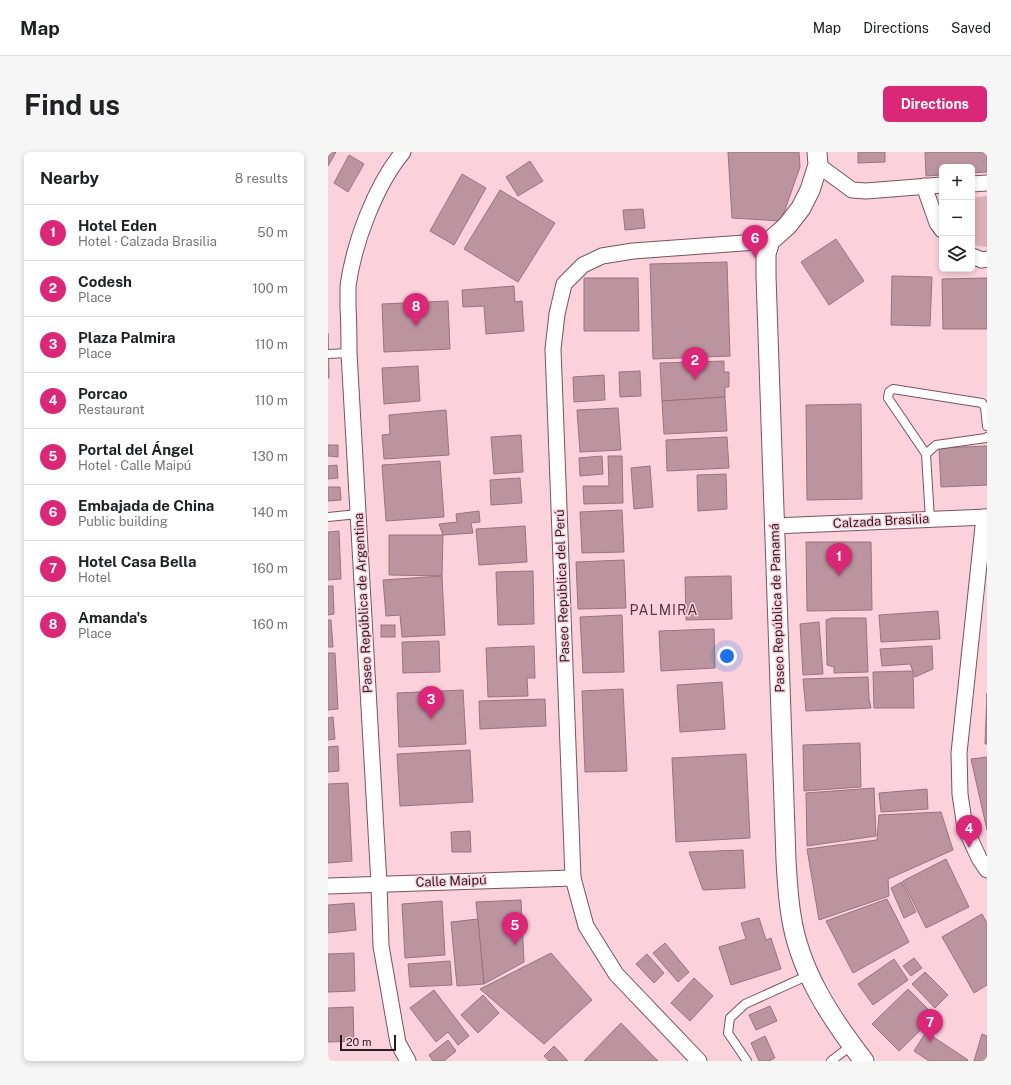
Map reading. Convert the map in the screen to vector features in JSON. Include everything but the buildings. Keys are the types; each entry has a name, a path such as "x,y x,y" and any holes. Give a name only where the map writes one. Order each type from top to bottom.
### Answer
{"street":[{"name":"Paseo República de Argentina","path":"403,152 394,162 376,195 354,255 348,287 349,353 379,884 381,946 398,1043 408,1061"},
{"path":"770,241 787,226 801,208 810,190 818,159 852,190 866,191 939,185"},
{"path":"975,184 987,184"},
{"path":"924,186 939,226"},
{"name":"Paseo República de Panamá","path":"770,241 766,254 766,276 786,860 791,915 799,949 812,983 834,1021 864,1061"},
{"name":"Paseo República del Perú","path":"699,1061 616,974 586,926 573,878 553,349 557,314 564,284 583,265 602,256 633,251 770,241"},
{"path":"975,257 982,260 987,259"},
{"path":"985,517 959,753 960,794 965,828 979,858 987,870"},
{"name":"Calzada Brasilia","path":"774,526 985,517"},
{"name":"Calle Maipú","path":"328,886 573,878"}],"lane":[{"path":"328,354 349,353"},
{"path":"930,519 926,454 888,398 889,392 893,388 982,403 985,407 987,426"},
{"path":"926,454 936,445 986,438 987,436"},
{"path":"328,517 358,514"},
{"path":"747,1061 728,1033 730,1018 745,1004 809,975"},
{"path":"831,1061 852,1046"}],"shaded area":[{"path":"987,196 987,247 975,245 975,198"}],"place":[{"name":"Embajada de China","path":"755,258"},
{"name":"Amanda's","path":"416,326"},
{"name":"Codesh","path":"695,380"},
{"name":"Hotel Eden","path":"839,576"},
{"name":"Plaza Palmira","path":"431,719"},
{"name":"Porcao","path":"969,848"},
{"name":"Portal del Ángel","path":"515,945"},
{"name":"Hotel Casa Bella","path":"930,1042"}],"district":[{"name":"PALMIRA","path":"664,610"}]}
